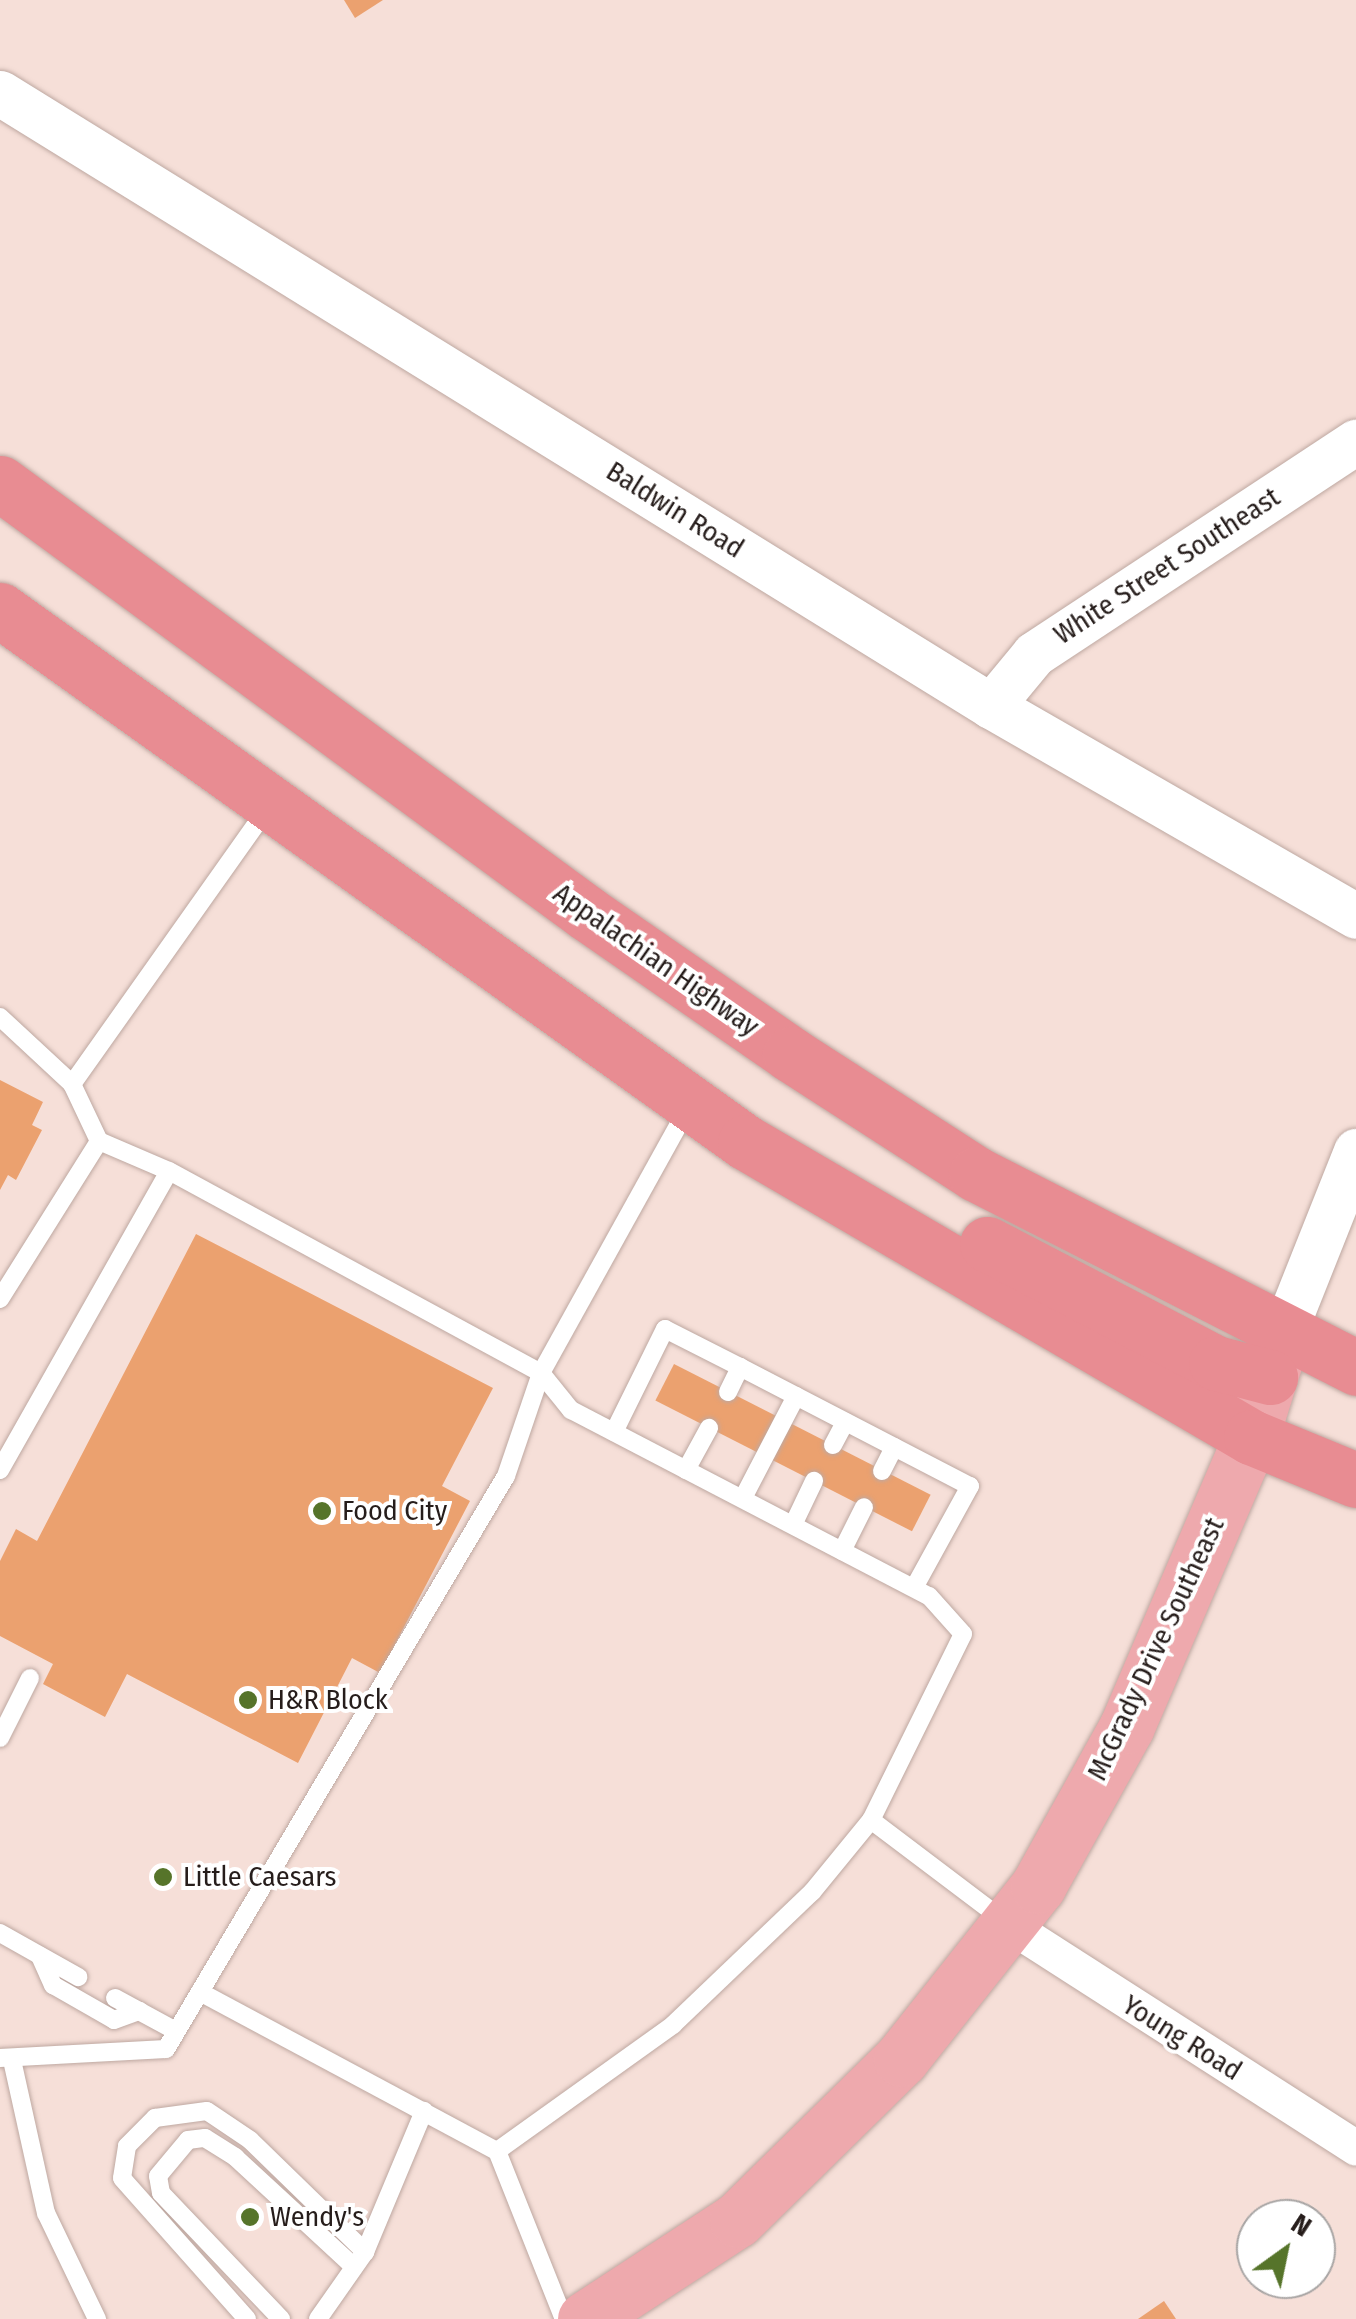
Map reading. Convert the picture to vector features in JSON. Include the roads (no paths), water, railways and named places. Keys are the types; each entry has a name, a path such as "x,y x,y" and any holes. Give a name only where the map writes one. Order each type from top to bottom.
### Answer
{"highway":[{"name":"Appalachian Highway","path":"0,483 588,914 790,1054 976,1174 1277,1355 1356,1368"},
{"path":"0,610 744,1142 1251,1437 1356,1480"},
{"path":"744,1142 942,1223 1237,1372 1277,1355"}],"main road":[{"name":"McGrady Drive Southeast","path":"585,2319 738,2220 901,2059 1009,1925 1128,1726 1251,1437 1277,1355"}],"street":[{"name":"Baldwin Road","path":"0,93 991,706 1356,916"},
{"name":"White Street Southeast","path":"991,706 1034,654 1356,442"},
{"name":"McGrady Drive Southeast","path":"1277,1355 1356,1152"},
{"name":"Young Road","path":"1009,1925 1356,2148"}],"lane":[{"path":"72,1084 269,806"},
{"path":"0,1017 72,1084 82,1116 99,1141 168,1170 541,1373 570,1410 914,1588 963,1634 870,1820 812,1892 673,2026 497,2151"},
{"path":"97,2319 46,2213 6,2059 166,2049 506,1476 541,1373 690,1105"},
{"path":"0,1299 99,1141"},
{"path":"0,1470 168,1170"},
{"path":"614,1432 665,1329 970,1486 914,1588"},
{"path":"728,1392 740,1368"},
{"path":"742,1498 796,1396"},
{"path":"833,1445 844,1422"},
{"path":"686,1470 709,1428"},
{"path":"882,1470 894,1447"},
{"path":"792,1525 814,1482"},
{"path":"842,1551 864,1507"},
{"path":"0,1738 30,1678"},
{"path":"870,1820 1009,1925"},
{"path":"0,1933 78,1976"},
{"path":"40,1956 52,1985 114,2020 139,2011"},
{"path":"200,1992 497,2151 564,2319"},
{"path":"115,1998 176,2031"},
{"path":"248,2319 122,2178 127,2146 155,2118 207,2111 250,2140 359,2260"},
{"path":"318,2319 359,2260 424,2111"},
{"path":"281,2319 161,2194 158,2176 188,2140 206,2138 235,2157 359,2260"}],"place":[{"name":"Food City","path":"322,1511"},
{"name":"H&R Block","path":"248,1700"},
{"name":"Little Caesars","path":"163,1877"},
{"name":"Wendy's","path":"250,2217"}]}
